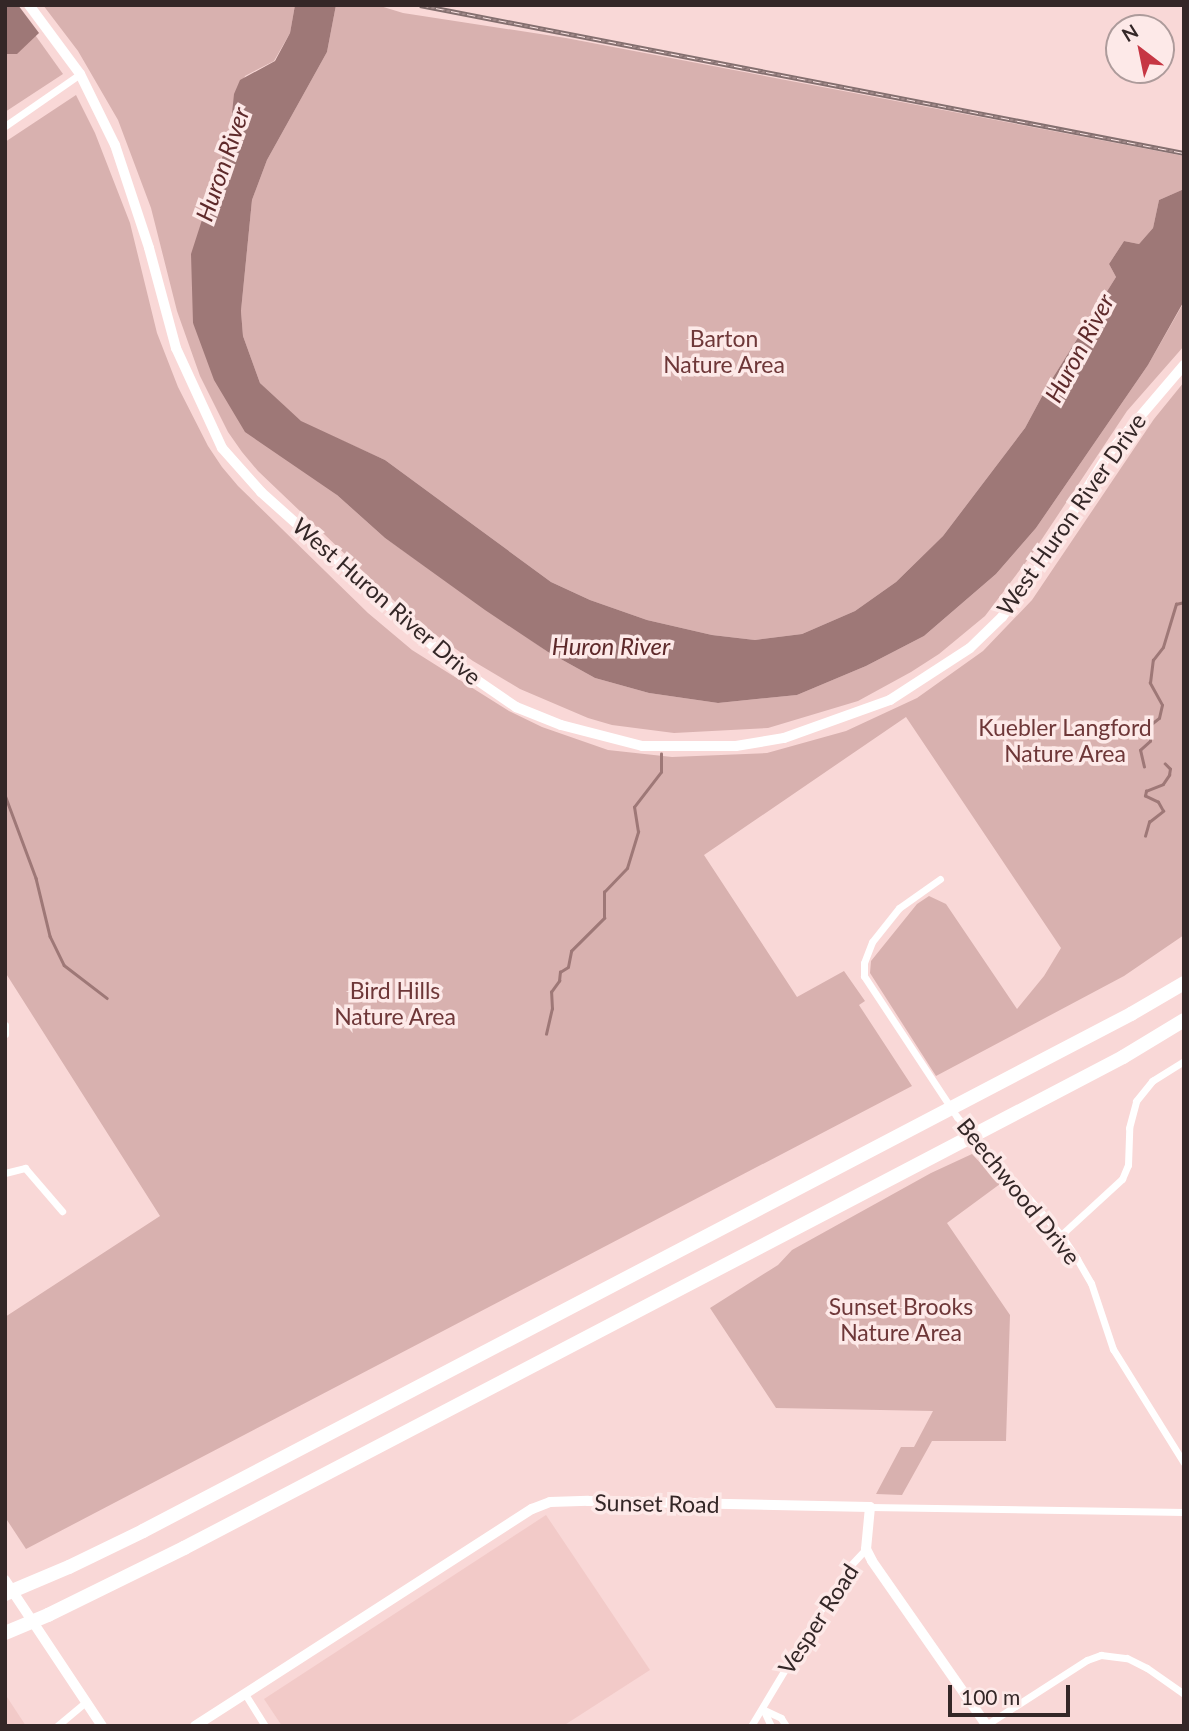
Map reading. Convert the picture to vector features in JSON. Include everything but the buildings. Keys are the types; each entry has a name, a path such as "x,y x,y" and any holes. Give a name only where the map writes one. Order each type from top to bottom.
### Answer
{"highway":[{"path":"5,1594 69,1567 155,1525 1131,1014 1184,983"},
{"path":"5,1633 59,1610 184,1548 1123,1057 1184,1020"}],"street":[{"name":"West Huron River Drive","path":"29,5 80,74 120,157 149,247 176,348 222,448 261,492 452,663 516,707 561,725 642,746 736,746 784,738 890,700 970,648 1002,617 1032,578 1109,453 1134,420 1184,365"},
{"path":"5,126 80,74"},
{"name":"Beechwood Drive","path":"940,879 900,908 872,942 864,963 864,976 957,1117 1061,1235 1091,1283 1113,1349 1184,1463"},
{"path":"5,1025 5,1034"},
{"path":"1061,1235 1122,1179 1128,1165 1129,1129 1136,1101 1152,1081 1184,1060"},
{"path":"5,1173 25,1168 62,1211"},
{"name":"Sunset Road","path":"195,1726 541,1505 588,1501 1184,1512"},
{"name":"Vesper Road","path":"751,1726 820,1611 850,1566 866,1549 870,1507"},
{"path":"866,1549 881,1576 986,1725 1087,1660 1101,1655 1127,1658 1147,1668 1184,1694"},
{"path":"5,1580 102,1726"},
{"path":"245,1694 265,1726"},
{"path":"57,1726 86,1702"},
{"path":"762,1709 771,1726"},
{"path":"762,1709 781,1718 786,1726"}],"shaded area":[{"path":"546,1515 650,1670 563,1726 282,1726 264,1699"},
{"path":"5,1694 26,1726 5,1726"}],"green space":[{"path":"5,5 28,25 63,74 5,112"},
{"path":"43,5 295,5 290,33 274,61 245,76 232,112 230,133 211,189 193,323 337,495 385,538 548,652 595,678 649,693 718,703 797,695 866,666 924,636 996,574 1036,528 1148,365 1184,302 1184,346 1127,411 1032,554 985,616 939,654 911,672 858,701 768,728 674,733 612,725 588,718 520,689 473,661 413,619 258,471 242,452 228,432 200,376 177,311 151,208 118,120 78,51"},
{"name":"Barton Nature Area","path":"336,5 377,5 403,13 566,38 1184,156 1184,189 1159,200 1153,228 1139,244 1124,241 1109,264 1116,277 1047,387 1025,428 943,536 896,582 855,611 802,634 755,640 712,635 647,620 590,600 551,582 385,460 301,422 260,383 243,336 241,311 252,200 267,160 327,52"},
{"name":"Bird Hills Nature Area","path":"76,95 95,133 130,223 157,333 178,387 208,446 222,467 238,486 368,613 412,650 509,711 542,727 608,750 672,757 767,753 846,731 917,698 983,651 1032,600 1154,419 1184,382 1184,935 1124,976 936,1076 870,973 871,961 917,904 929,896 946,904 1017,1009 1044,976 1061,948 906,717 704,855 797,997 844,971 865,1001 859,1005 912,1086 26,1549 5,1517 5,1317 160,1216 5,972 5,142"},
{"name":"Sunset Brooks Nature Area","path":"972,1154 1000,1184 947,1223 1010,1315 1006,1441 932,1441 902,1495 876,1494 901,1447 914,1447 933,1411 776,1408 710,1308 778,1265 792,1250 931,1173"}],"water":[{"path":"5,5 18,5 39,33 17,54 5,54"},
{"name":"Huron River","path":"295,5 336,5 327,52 267,160 252,200 241,311 243,336 260,383 301,421 385,460 551,582 590,600 647,620 712,635 755,640 802,634 855,611 896,582 943,536 1025,428 1047,387 1116,277 1109,264 1124,241 1139,244 1153,228 1159,200 1184,189 1184,301 1148,365 1036,528 996,574 924,636 866,666 797,695 718,703 649,693 595,678 548,652 485,610 385,538 337,495 245,432 214,380 193,323 191,254 230,133 234,94 240,80 275,61 290,33"}],"waterway":[{"path":"1144,767 1140,750 1150,741 1150,725 1159,718 1162,705 1150,683 1153,660 1163,647 1176,604 1184,602"},
{"path":"546,1034 552,1009 551,992 559,981 560,972 568,967 571,951 604,918 604,892 627,868 638,832 634,807 661,772 661,754"},
{"path":"1145,836 1149,822 1163,811 1158,802 1145,796 1146,791 1163,784 1170,769 1165,764"},
{"path":"5,795 36,878 50,936 64,965 107,998"}],"railway":[{"path":"420,5 1184,153"}],"park label":[{"name":"Kuebler Langford Nature Area","path":"1065,740"}]}
